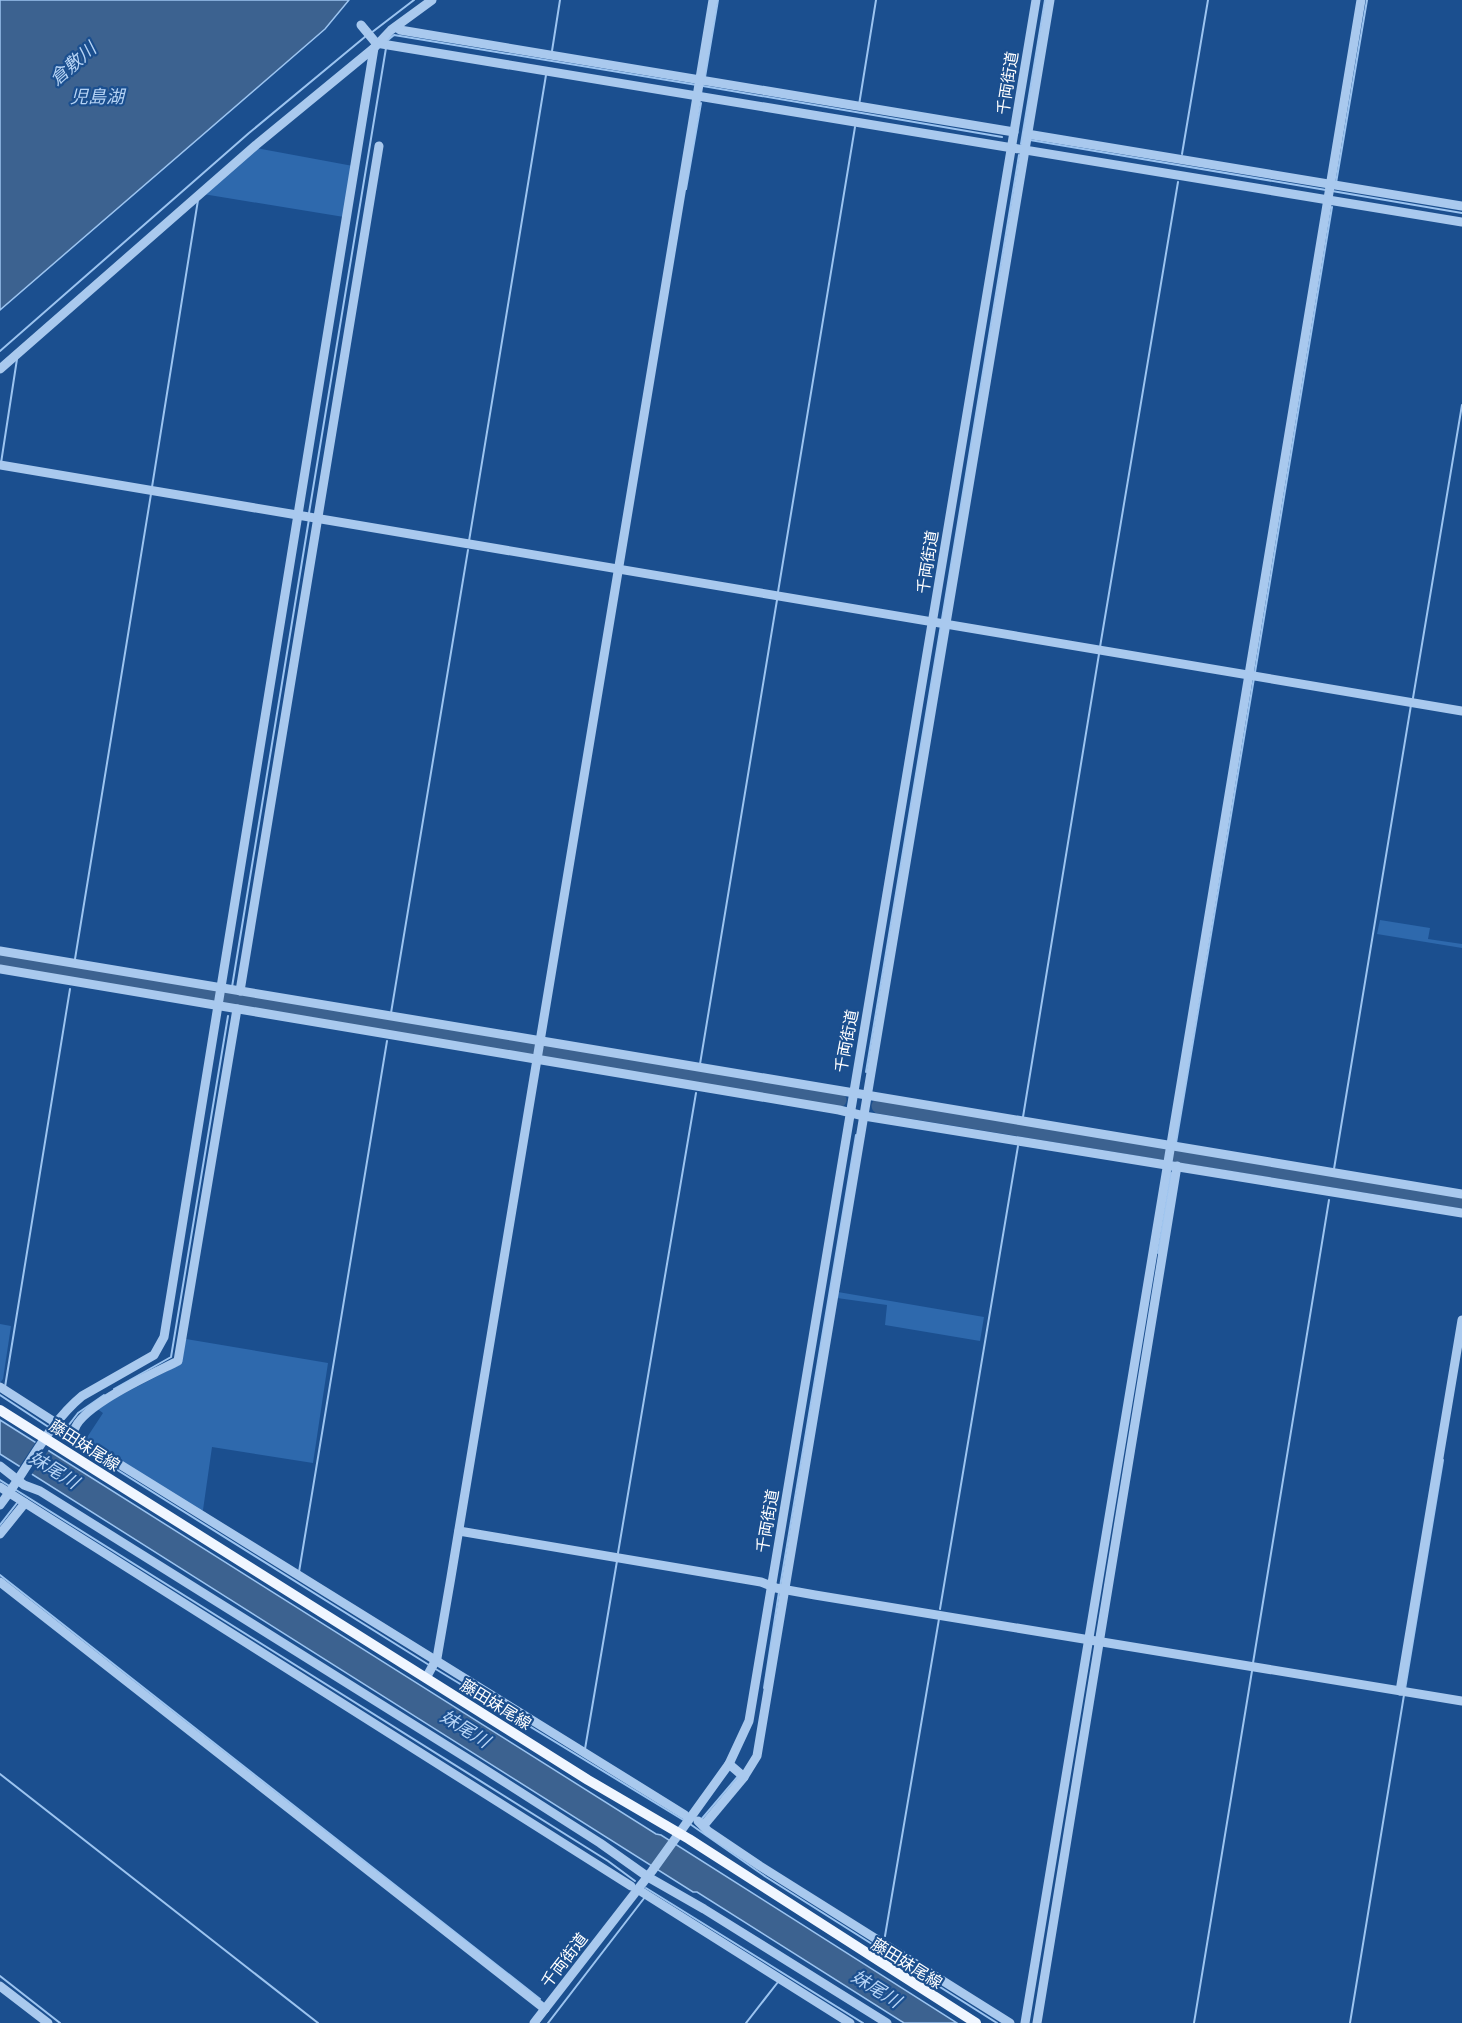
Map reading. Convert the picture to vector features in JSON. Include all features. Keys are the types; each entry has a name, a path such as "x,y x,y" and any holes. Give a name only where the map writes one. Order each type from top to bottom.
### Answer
{"main road":[{"name":"藤田妹尾線","path":"0,1410 50,1432 432,1668 588,1780 976,2023"}],"street":[{"path":"0,369 256,145 432,0"},
{"path":"432,1668 459,1532 713,0"},
{"name":"千両街道","path":"534,2023 650,1874 729,1764 749,1721 779,1588 852,1094 940,624 1036,0"},
{"path":"1010,2023 760,1866 708,1831 701,1823 757,1756 779,1588 864,1116 940,624 1050,0"},
{"path":"1037,2023 1167,1162 1172,1147 1252,675 1360,0"},
{"path":"362,28 384,39 700,84 855,110 1012,147 1175,166 1462,206"},
{"path":"384,39 400,30 855,110 1014,132"},
{"path":"0,1505 50,1432 76,1401 102,1395 178,1361 189,1245 219,1004 229,990 308,517 384,39"},
{"path":"1027,134 1175,166 1331,189 1462,222"},
{"path":"229,990 308,517 379,146"},
{"path":"1,465 1462,711"},
{"path":"0,951 68,971 237,1010 384,1021 538,1050 696,1070 866,1096 1177,1166 1329,1178 1462,1194"},
{"path":"0,969 68,971 229,990 538,1050 693,1084 864,1116 1024,1130 1172,1147 1329,1178 1462,1213"},
{"path":"237,1010 189,1245 162,1345 154,1355 102,1395 81,1417 73,1430 74,1436 297,1574 432,1668 685,1815"},
{"path":"693,1084 696,1070"},
{"path":"1025,2023 1177,1166"},
{"path":"1400,1691 1462,1320"},
{"path":"2,1388 50,1432"},
{"path":"0,1466 25,1503 475,1776 600,1843 886,2023"},
{"path":"0,1487 14,1485 40,1491 475,1776 631,1886"},
{"path":"0,1534 25,1503"},
{"path":"459,1532 1094,1642 1462,1701"},
{"path":"0,1582 545,2009"},
{"path":"729,1764 742,1774"},
{"path":"642,1892 850,2023"},
{"path":"0,1986 48,2023"}],"shaded area":[{"path":"256,148 353,166 344,217 203,194"},
{"path":"1380,920 1430,928 1428,939 1462,944 1462,948 1377,934"},
{"path":"838,1292 984,1317 980,1341 885,1325 887,1305 837,1298"},
{"path":"0,1324 11,1326 3,1379 0,1383"},
{"path":"186,1339 328,1363 313,1463 212,1447 203,1510 199,1514 84,1442 103,1413 96,1408 179,1365"}],"water":[{"name":"児島湖","path":"0,0 349,0 325,29 0,310"},
{"name":"妹尾川","path":"0,1420 957,2023 904,2023 697,1892 693,1892 0,1454"}],"pier":[{"path":"37,1440 50,1448 30,1477 18,1469"}],"waterway":[{"path":"371,33 414,0"},
{"path":"552,51 560,0"},
{"path":"705,77 718,0"},
{"path":"859,105 876,0"},
{"path":"1021,144 1045,0"},
{"path":"1182,154 1208,0"},
{"path":"1336,183 1367,0"},
{"path":"388,40 394,35 697,85"},
{"path":"0,351 249,133 366,36"},
{"path":"309,513 386,48"},
{"path":"469,541 546,75"},
{"path":"703,86 1002,137"},
{"path":"686,189 701,103"},
{"path":"778,592 855,127"},
{"path":"1030,140 1326,190"},
{"path":"942,619 1019,155"},
{"path":"1100,647 1178,182"},
{"path":"1332,191 1462,213"},
{"path":"152,487 198,200"},
{"path":"1255,672 1332,207"},
{"path":"1,463 17,359"},
{"path":"1413,698 1462,405"},
{"path":"75,959 151,494"},
{"path":"232,987 309,519"},
{"path":"391,1013 468,550"},
{"path":"700,1064 777,600"},
{"path":"866,1072 941,625"},
{"path":"1023,1117 1099,654"},
{"path":"1176,1143 1254,678"},
{"path":"1334,1169 1411,705"},
{"path":"0,958 839,1100"},
{"path":"74,967 74,974"},
{"path":"5,1387 70,989"},
{"path":"230,1002 231,993"},
{"path":"114,1389 171,1357 228,1016"},
{"path":"389,1028 391,1019"},
{"path":"299,1572 387,1041"},
{"path":"697,1080 699,1072"},
{"path":"618,1553 696,1093"},
{"path":"879,1106 1462,1201"},
{"path":"1020,1132 1021,1124"},
{"path":"780,1587 856,1135"},
{"path":"940,1609 1018,1146"},
{"path":"1174,1158 1175,1149"},
{"path":"1158,1253 1171,1173"},
{"path":"1332,1184 1333,1175"},
{"path":"1253,1663 1329,1200"},
{"path":"0,1395 50,1428"},
{"path":"65,1437 68,1426 78,1413 104,1395"},
{"path":"55,1431 429,1665"},
{"path":"1405,1689 1443,1460"},
{"path":"0,1480 11,1487"},
{"path":"16,1490 608,1861 635,1881"},
{"path":"0,1525 17,1503"},
{"path":"585,1749 617,1561"},
{"path":"0,1575 540,1999"},
{"path":"764,1688 779,1592"},
{"path":"885,1936 939,1619"},
{"path":"434,1668 685,1821"},
{"path":"1194,2023 1252,1671"},
{"path":"1350,2023 1404,1695"},
{"path":"0,1774 318,2023"},
{"path":"700,1821 739,1775"},
{"path":"690,1824 766,1877 997,2023"},
{"path":"646,1888 863,2023"},
{"path":"548,2023 645,1897"},
{"path":"0,1976 60,2023"},
{"path":"746,2023 778,1982"}],"water label":[{"name":"倉敷川","path":"73,64"}]}
